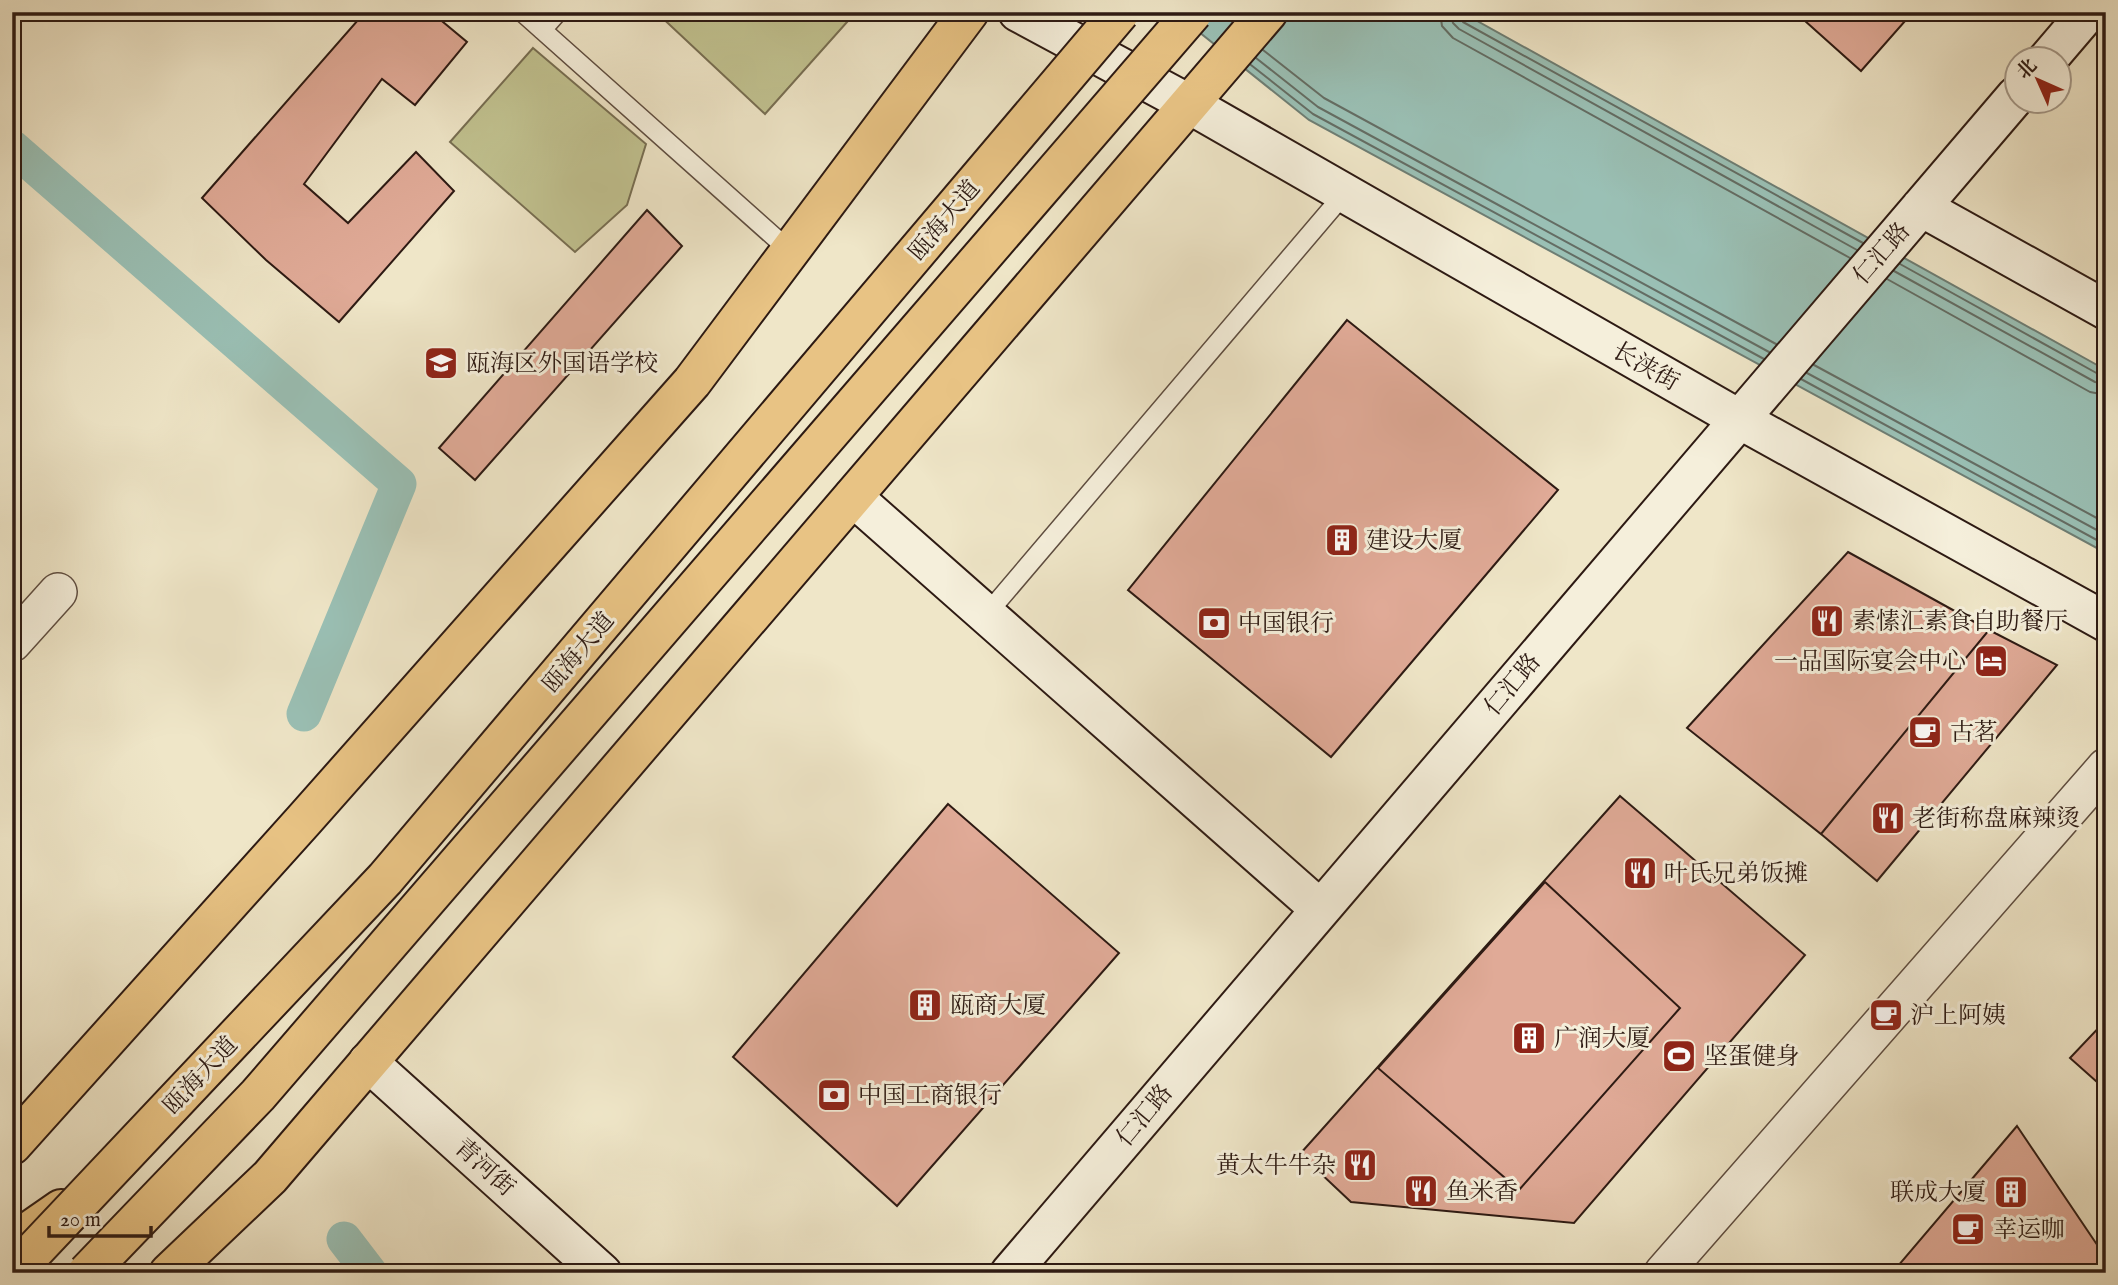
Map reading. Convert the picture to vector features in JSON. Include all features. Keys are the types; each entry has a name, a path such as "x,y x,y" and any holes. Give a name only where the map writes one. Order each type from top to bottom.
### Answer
{"main road":[{"path":"12,1145 692,382 969,12"},
{"name":"瓯海大道","path":"13,1273 385,879 1120,12"},
{"name":"瓯海大道","path":"87,1273 258,1095 1193,12"},
{"path":"169,1273 270,1177 1268,12"},
{"path":"12,1243 95,1186"}],"street":[{"name":"长浃街","path":"1018,12 1189,104 1739,419 2106,622"},
{"path":"2059,46 2088,12"},
{"name":"仁汇路","path":"1010,1273 2002,113"},
{"path":"1921,207 2106,310"},
{"path":"853,497 1320,909"},
{"path":"12,643 58,592"},
{"path":"1663,1273 2106,767"},
{"name":"青河街","path":"368,1062 602,1273"}],"lane":[{"path":"522,12 790,251"},
{"path":"542,30 558,12"},
{"path":"986,615 1344,194"}],"green space":[{"path":"656,12 856,12 765,114"},
{"path":"533,48 646,144 627,205 575,252 450,142"}],"water":[{"path":"1174,12 1461,12 2106,370 2106,553 1309,120"}],"building":[{"path":"365,12 431,12 467,42 415,105 382,79 304,184 348,223 416,152 454,191 339,322 266,260 202,198"},
{"path":"1795,12 1913,12 1861,71"},
{"path":"647,210 682,246 475,480 439,448"},
{"name":"建设大厦","path":"1347,320 1558,490 1331,757 1128,590"},
{"path":"1848,552 1989,630 1821,834 1687,728"},
{"path":"1848,552 2057,665 1877,881 1687,728"},
{"path":"1620,796 1805,955 1574,1223 1351,1202 1300,1154"},
{"name":"瓯商大厦","path":"948,804 1119,953 897,1206 733,1057"},
{"name":"广润大厦","path":"1545,882 1680,1008 1519,1190 1378,1068"},
{"path":"2106,1020 2106,1090 2070,1058"},
{"name":"联成大厦","path":"2017,1126 2106,1258 2106,1273 1892,1273"}],"waterway":[{"path":"12,147 399,484 304,714"},
{"path":"344,1239 370,1273"}],"place":[{"name":"瓯海区外国语学校","path":"441,363"},
{"name":"建设大厦","path":"1342,540"},
{"name":"素愫汇素食自助餐厅","path":"1827,621"},
{"name":"中国银行","path":"1214,623"},
{"name":"一品国际宴会中心","path":"1991,661"},
{"name":"古茗","path":"1925,732"},
{"name":"老街称盘麻辣烫","path":"1888,818"},
{"name":"叶氏兄弟饭摊","path":"1640,873"},
{"name":"瓯商大厦","path":"925,1005"},
{"name":"沪上阿姨","path":"1886,1015"},
{"name":"广润大厦","path":"1529,1038"},
{"name":"坚蛋健身","path":"1679,1056"},
{"name":"中国工商银行","path":"834,1095"},
{"name":"黄太牛牛杂","path":"1360,1165"},
{"name":"鱼米香","path":"1421,1191"},
{"name":"联成大厦","path":"2011,1192"},
{"name":"幸运咖","path":"1968,1229"}]}
